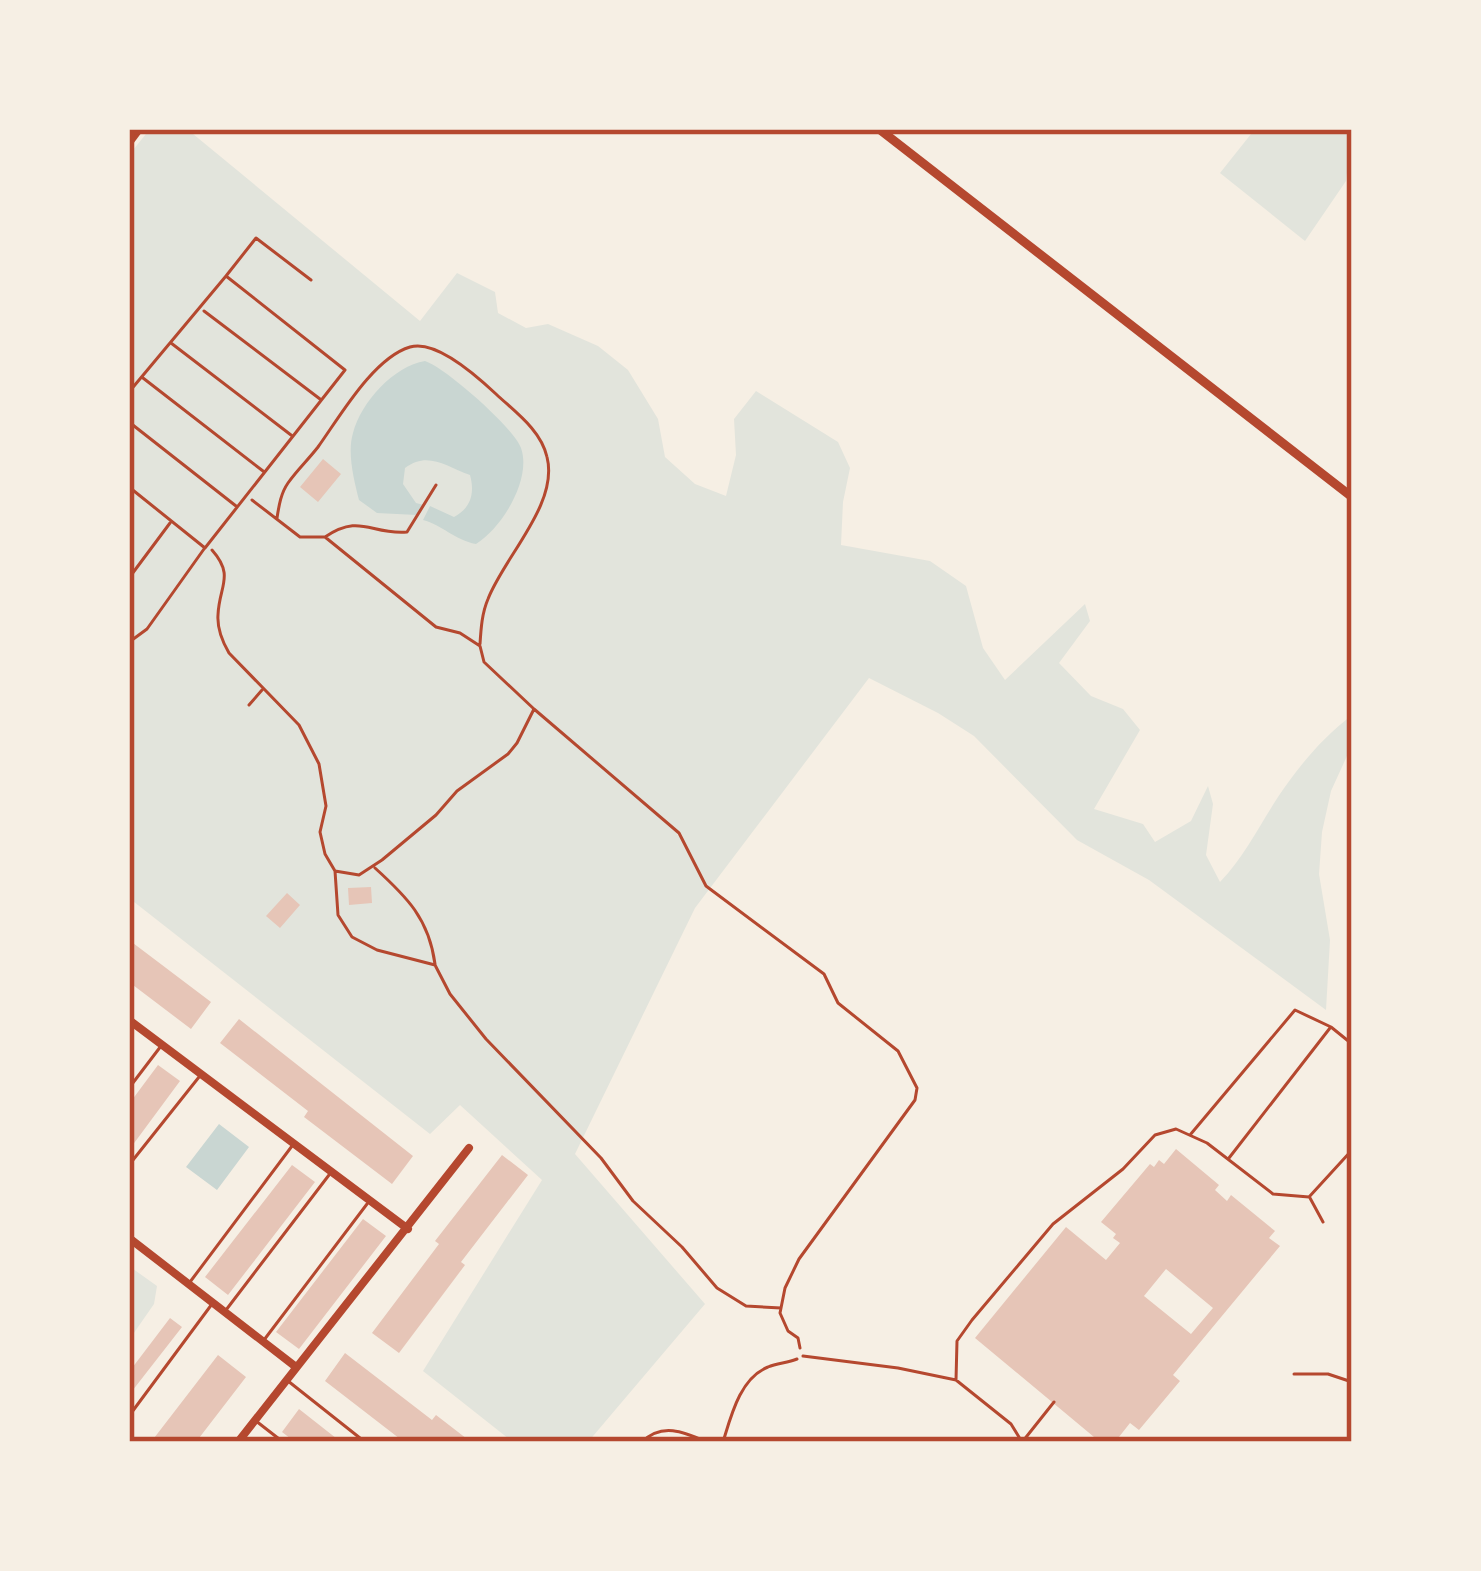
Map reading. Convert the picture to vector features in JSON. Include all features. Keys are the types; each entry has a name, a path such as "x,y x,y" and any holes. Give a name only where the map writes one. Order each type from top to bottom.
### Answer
{"main road":[{"path":"129,140 138,129"}],"street":[{"path":"879,129 1352,497"},
{"path":"129,1021 408,1228"},
{"path":"238,1442 469,1148"},
{"path":"129,1238 296,1367"}],"lane":[{"path":"129,392 256,238 311,280"},
{"path":"129,639 147,629 343,373 344,367 226,275"},
{"path":"201,309 322,400"},
{"path":"171,344 293,436"},
{"path":"142,377 265,472"},
{"path":"129,422 237,507"},
{"path":"129,487 205,548"},
{"path":"129,505 137,494"},
{"path":"129,578 172,521"},
{"path":"1190,1135 1295,1010 1331,1027 1352,1044"},
{"path":"1228,1160 1331,1027"},
{"path":"129,1088 162,1045"},
{"path":"129,1165 201,1074"},
{"path":"956,1380 956,1341 1053,1224 1123,1169 1155,1135 1176,1129 1207,1143 1273,1194 1309,1197"},
{"path":"189,1284 294,1144"},
{"path":"1309,1197 1352,1150"},
{"path":"225,1312 331,1171"},
{"path":"1309,1197 1323,1222"},
{"path":"262,1341 370,1200"},
{"path":"129,1416 213,1303"},
{"path":"802,1356 956,1380 1011,1424 1022,1442 1054,1402"},
{"path":"286,1379 365,1442"},
{"path":"255,1420 283,1442"}],"path":[{"path":"277,518 287,484 356,392 389,359 411,346 434,348 478,376 537,433 548,460 546,488 537,511 488,599 481,626 484,662 679,833 706,886 824,974 838,1003 898,1051 911,1075 914,1100 799,1258 784,1288 780,1313 788,1331 798,1338 802,1356 767,1367 748,1380 723,1442"},
{"path":"246,496 300,536 325,537 342,526 406,532 436,485"},
{"path":"325,537 436,627 460,633 480,646"},
{"path":"205,548 213,550 225,568 217,617 223,642 299,725 319,764 326,806 320,832 335,871 338,916 352,938 376,950 435,965"},
{"path":"249,705 264,689"},
{"path":"335,871 358,874 373,866 436,815 467,783 508,754 535,709"},
{"path":"373,866 408,897 428,934 435,965 450,994 486,1039 601,1158 633,1201 717,1288 746,1306 781,1308"},
{"path":"1294,1374 1328,1374 1352,1382"},
{"path":"642,1442 652,1432 669,1429 707,1442"}],"shaded area":[{"path":"150,129 187,129 420,321 457,273 495,292 498,313 526,328 548,324 598,346 628,370 658,419 665,457 695,484 726,496 736,455 734,419 756,391 838,442 850,468 841,545 930,561 966,586 983,648 1005,680 1085,604 1090,621 1059,663 1091,696 1123,709 1140,730 1094,809 1143,824 1155,842 1191,821 1208,786 1213,804 1206,855 1220,882 1295,773 1351,716 1352,745 1331,791 1322,832 1319,874 1330,940 1326,1010 1149,880 1077,840 974,736 869,678 695,908 575,1154 705,1304 588,1442 513,1442 423,1371 542,1180 460,1105 430,1134 129,898 129,155"},
{"path":"1255,129 1352,129 1346,181 1305,241 1220,173"},
{"path":"425,361 478,400 521,448 522,474 512,502 496,527 476,544 423,520 430,506 454,517 470,499 470,475 445,464 429,460 405,468 403,484 416,503 424,505 417,515 377,513 359,500 351,449 357,421 391,378"},
{"path":"219,1124 249,1147 217,1190 186,1167"},
{"path":"129,1266 157,1286 154,1304 129,1340"}],"building":[{"path":"323,459 341,474 318,502 300,487"},
{"path":"371,887 372,903 349,905 348,888"},
{"path":"287,893 300,905 280,928 266,916"},
{"path":"129,940 211,1002 191,1029 129,982"},
{"path":"239,1019 413,1156 392,1184 304,1117 308,1111 220,1043"},
{"path":"158,1065 180,1081 129,1150 129,1104"},
{"path":"1176,1149 1219,1185 1215,1190 1227,1201 1231,1195 1275,1231 1269,1238 1280,1246 1173,1375 1180,1381 1139,1430 1130,1423 1115,1442 1100,1442 975,1338 1066,1227 1106,1260 1120,1243 1101,1222 1150,1164 1154,1167 1159,1160 1164,1164","holes":["1166,1269 1213,1308 1191,1334 1144,1296"]},
{"path":"502,1155 528,1175 399,1353 372,1333"},
{"path":"292,1165 315,1182 228,1295 205,1277"},
{"path":"363,1219 386,1236 299,1349 276,1332"},
{"path":"170,1318 182,1327 129,1395 129,1372"},
{"path":"345,1353 432,1420 436,1415 471,1442 404,1442 325,1381"},
{"path":"218,1355 246,1377 196,1442 151,1442"},
{"path":"299,1409 341,1442 295,1442 282,1432"}]}
